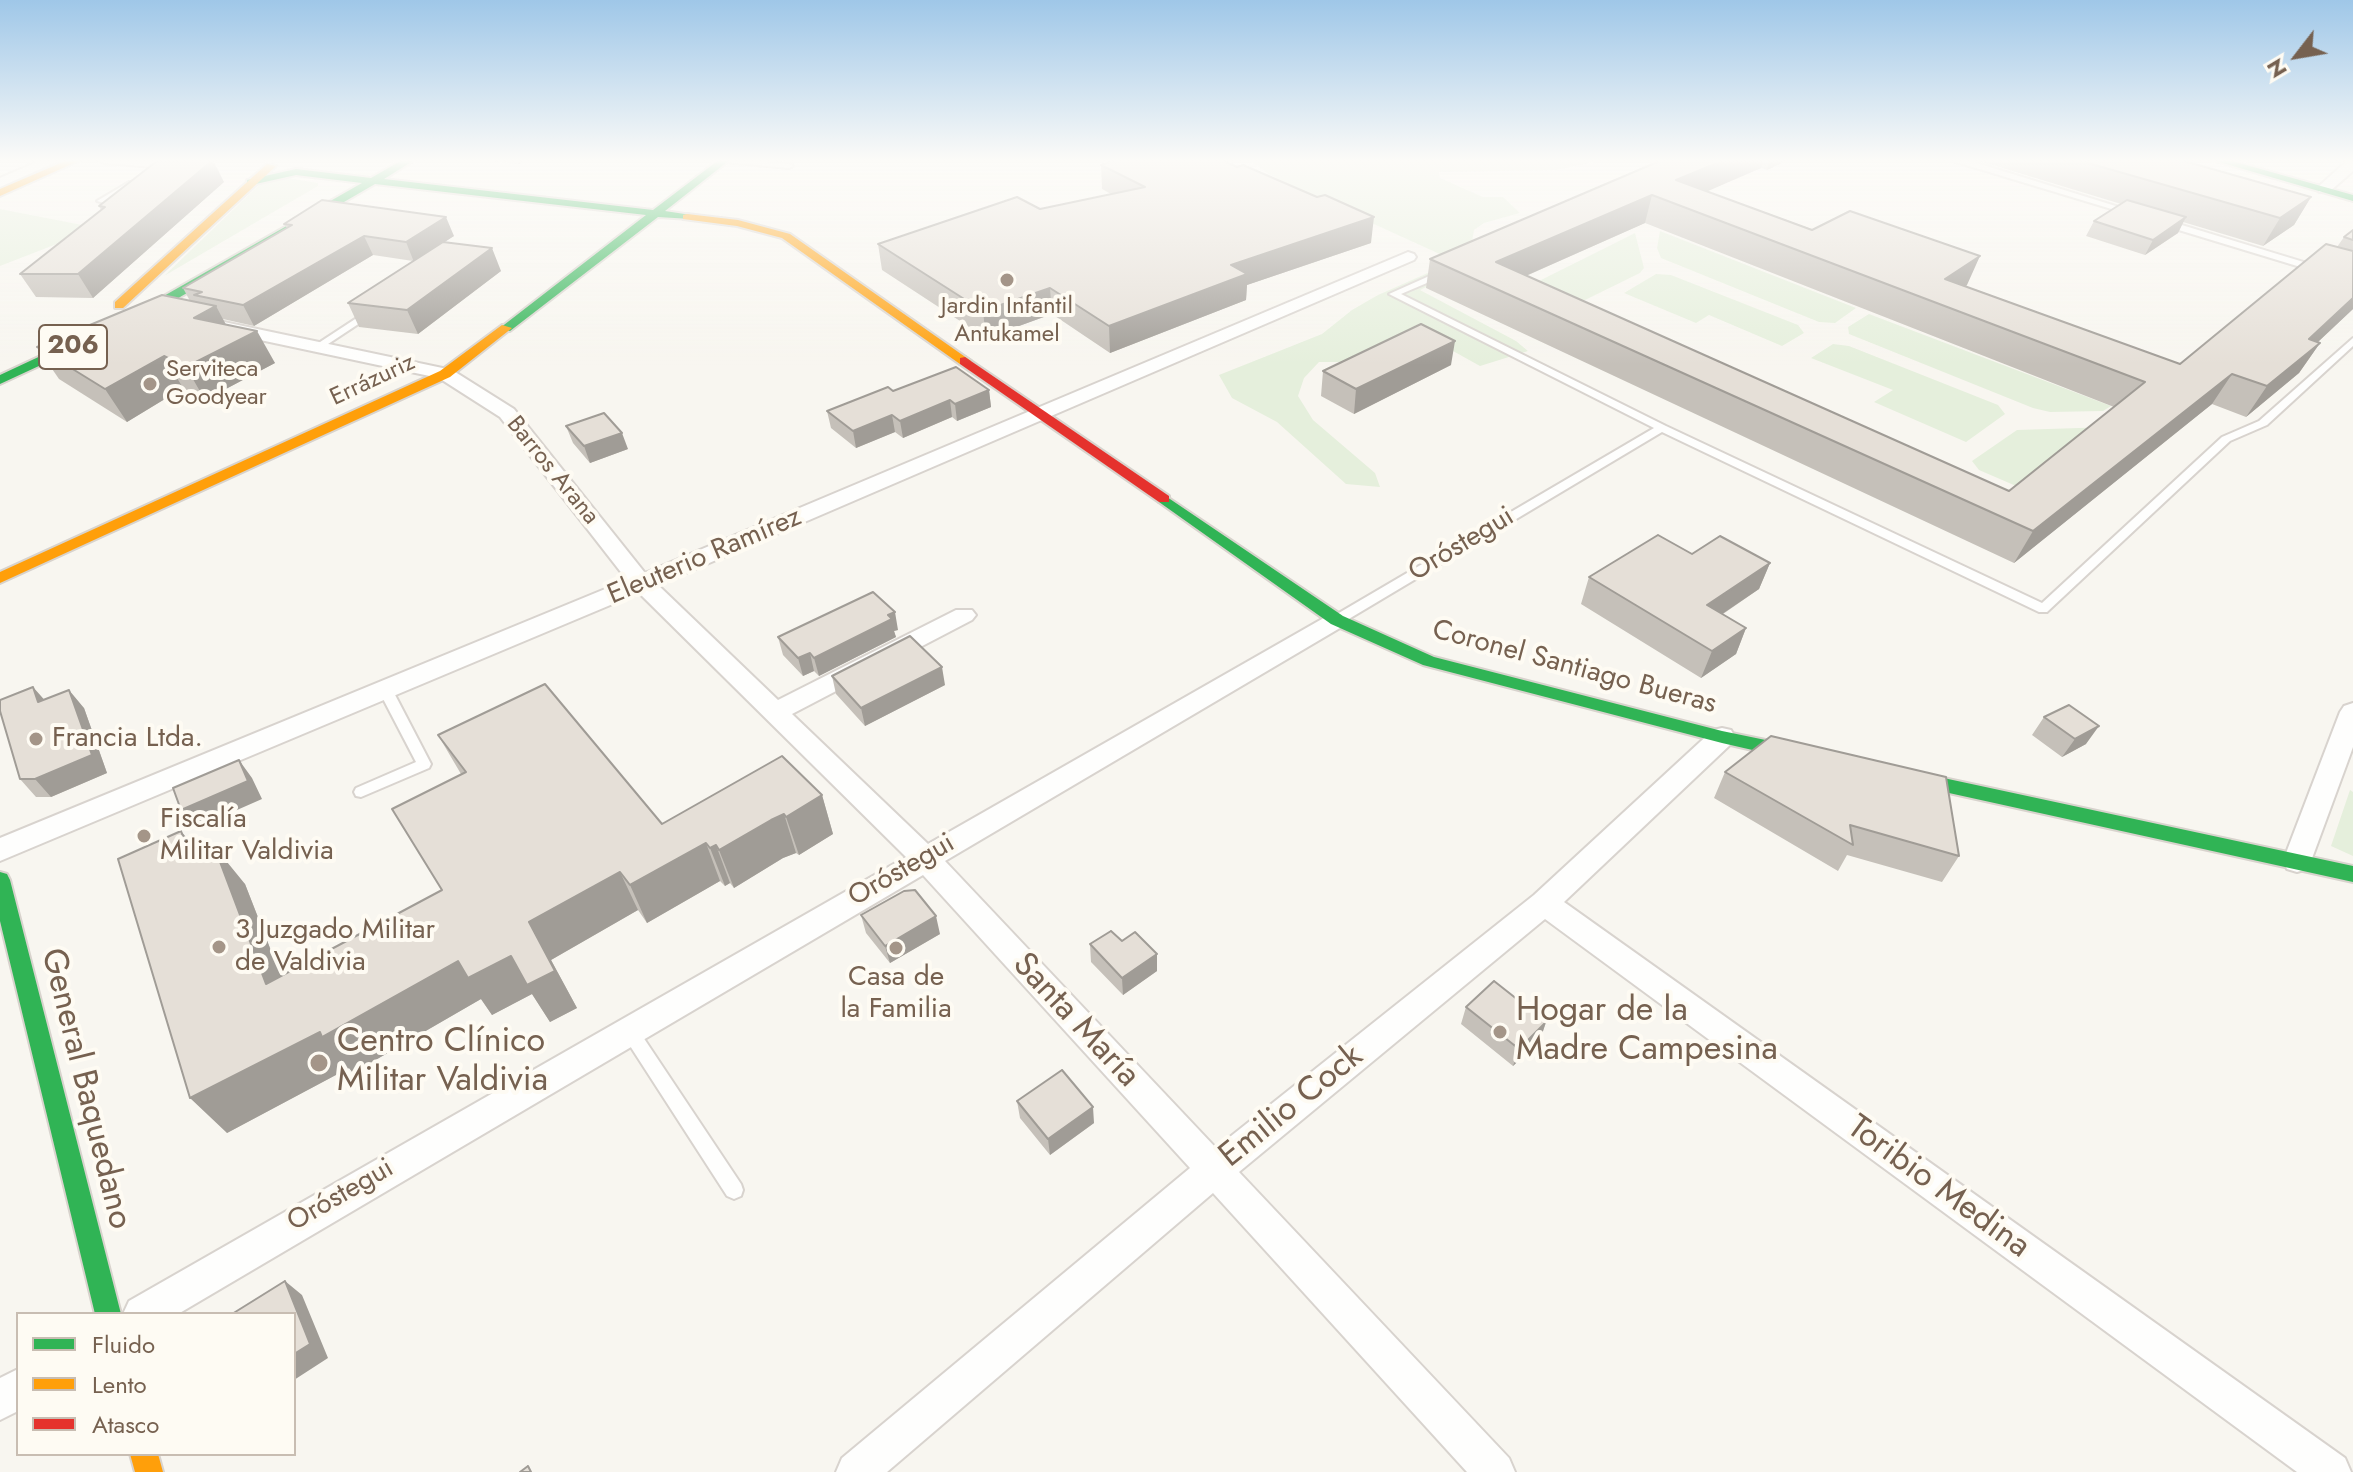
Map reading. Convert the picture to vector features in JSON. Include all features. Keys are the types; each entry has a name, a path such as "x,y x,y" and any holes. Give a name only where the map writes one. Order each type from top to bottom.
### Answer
{"main road":[{"path":"119,305 202,228"},
{"name":"206","path":"0,363 119,305 260,228"},
{"name":"206","path":"0,380 145,312 294,228"},
{"name":"Errázuriz","path":"0,578 445,374 638,228"},
{"name":"Coronel Santiago Bueras","path":"755,228 786,236 1337,620 1429,661 1722,737 1831,760"},
{"path":"1877,770 2353,874"},
{"name":"General Baquedano","path":"0,880 108,1312"}],"street":[{"name":"Eleuterio Ramírez","path":"0,850 386,691 1408,257"},
{"path":"119,305 174,317"},
{"name":"Barros Arana","path":"203,323 445,374 507,413 642,583"},
{"name":"Santa María","path":"642,583 924,857 1495,1472"},
{"path":"773,713 964,615"},
{"name":"Oróstegui","path":"145,1312 924,857 1337,620"},
{"path":"2297,861 2353,712"},
{"name":"Emilio Cock","path":"856,1472 1213,1171 1544,903 1722,737"},
{"name":"Toribio Medina","path":"1544,903 2331,1472"}],"lane":[{"path":"2181,228 2353,280"},
{"path":"1451,269 1394,294 1662,428 2043,609 2226,439 2263,423 2353,341"},
{"path":"319,346 377,308"},
{"name":"Oróstegui","path":"1337,620 1662,428"},
{"path":"361,792 424,764 386,691"},
{"path":"628,1029 734,1190"}],"green space":[{"path":"0,228 98,228 0,266"},
{"path":"214,228 247,228 164,276"},
{"path":"1382,228 1477,228 1472,242 1461,245 1485,259 1420,290 1516,341 1528,351 1480,366 1444,346 1359,362 1319,362 1304,378 1298,396 1313,420 1375,473 1380,487 1346,484 1277,422 1232,398 1219,375 1322,334 1352,310 1378,295 1455,261"},
{"path":"1660,231 1856,308 1835,323 1819,322 1661,258 1657,248"},
{"path":"1635,233 1644,268 1640,273 1581,302 1529,286"},
{"path":"1656,274 1671,275 1798,325 1804,333 1782,346 1709,315 1696,323 1624,293"},
{"path":"1869,314 2111,406 2103,411 2050,412 2033,408 1849,334 1848,327"},
{"path":"1833,344 1849,346 1998,405 2005,414 1966,442 1874,402 1893,390 1811,358"},
{"path":"2110,427 2030,492 1979,470 1972,461 2017,430"},
{"path":"2350,790 2353,792 2353,856 2331,846"}],"building":[{"path":"79,228 133,228 78,274 20,274"},
{"path":"287,228 429,228 406,242 364,236 243,305 194,295 202,292 183,288"},
{"path":"926,228 1342,228 1231,265 1247,274 1109,326 1050,288 983,311 878,244"},
{"path":"1503,228 1576,228 1496,262 2009,491 2145,382 1738,228 1898,228 1980,256 1945,279 2180,364 2326,244 2353,251 2353,298 2309,339 2320,343 2267,386 2232,374 2033,531 1430,259"},
{"path":"2115,228 2171,228 2153,240"},
{"path":"2353,230 2353,240 2344,237"},
{"path":"443,242 492,248 407,310 348,303"},
{"path":"162,295 216,306 194,318 257,331 186,367 164,356 105,389 37,347"},
{"path":"1421,324 1455,341 1356,389 1323,371"},
{"path":"956,367 989,390 955,404 950,400 900,421 892,415 853,431 827,411 888,387 893,391"},
{"path":"604,413 622,433 584,446 566,426"},
{"path":"1658,535 1692,554 1720,536 1770,563 1707,605 1746,628 1712,651 1589,577"},
{"path":"873,592 895,612 888,615 892,619 814,658 810,653 798,658 778,637"},
{"path":"910,636 942,667 861,708 832,676"},
{"path":"545,684 662,824 782,756 822,795 786,817 784,814 771,820 719,850 716,845 710,848 706,843 630,885 620,872 529,922 555,971 527,985 511,956 468,978 458,961 322,1037 320,1032 190,1098 118,859 181,831 190,857 214,846 266,984 442,890 392,809 466,772 438,735"},
{"path":"33,687 38,702 69,690 92,755 35,779 20,779 0,711 0,700"},
{"path":"2069,705 2099,726 2075,739 2044,717"},
{"path":"1771,736 1946,777 1959,856 1850,825 1853,845 1725,772"},
{"path":"239,760 248,781 181,810 173,788"},
{"path":"915,890 936,916 885,946 861,915 904,891"},
{"path":"1111,931 1122,941 1135,932 1157,954 1122,978 1090,944"},
{"path":"1494,981 1546,1022 1519,1049 1466,1007"},
{"path":"1062,1070 1093,1107 1048,1139 1017,1101"},
{"path":"285,1281 310,1344 296,1353 296,1312 235,1312"}],"traffic: fast":[{"path":"0,380 145,312 292,228"},
{"path":"506,328 637,228"},
{"path":"1164,499 1337,620 1429,661 1722,737 1809,756"},
{"path":"1897,775 2353,874"},
{"path":"0,880 108,1312"}],"traffic: slow":[{"path":"119,305 204,228"},
{"path":"755,228 786,236 965,361"},
{"path":"0,578 445,374 506,328"},
{"path":"145,1456 149,1472"}],"traffic: jam":[{"path":"965,361 1164,499"}],"place":[{"name":"Jardin Infantil Antukamel","path":"1007,280"},
{"name":"Serviteca Goodyear","path":"150,384"},
{"name":"Francia Ltda.","path":"36,739"},
{"name":"Fiscalía Militar Valdivia","path":"144,836"},
{"name":"3 Juzgado Militar de Valdivia","path":"219,947"},
{"name":"Casa de la Familia","path":"896,948"},
{"name":"Hogar de la Madre Campesina","path":"1500,1032"},
{"name":"Centro Clínico Militar Valdivia","path":"319,1063"}]}
